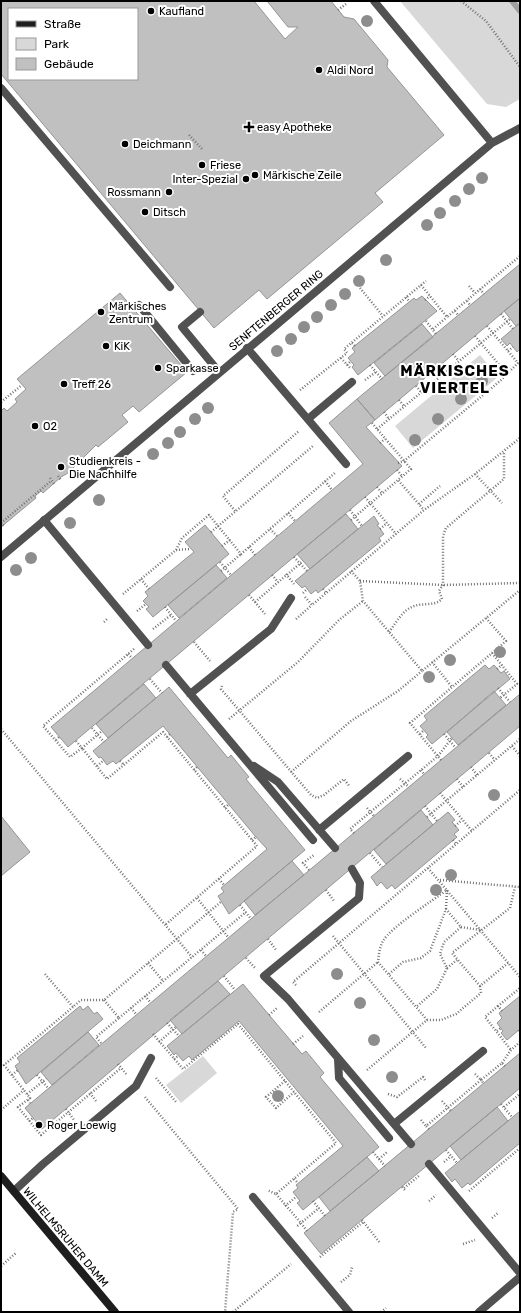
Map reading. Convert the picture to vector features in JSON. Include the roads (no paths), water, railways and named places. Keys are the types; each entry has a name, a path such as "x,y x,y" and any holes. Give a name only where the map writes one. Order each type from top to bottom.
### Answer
{"main road":[{"name":"WILHELMSRUHER DAMM","path":"1,1176 115,1312"}],"street":[{"path":"374,1 492,143"},
{"path":"1,88 170,287"},
{"name":"SENFTENBERGER RING","path":"1,557 247,348 492,143 519,131"},
{"path":"139,305 193,371"},
{"path":"200,312 182,327 219,372"},
{"path":"247,348 346,464"},
{"path":"308,419 352,382"},
{"path":"44,520 148,645"},
{"path":"190,694 271,629 291,598"},
{"path":"166,665 313,840"},
{"path":"319,830 408,756"},
{"path":"247,761 278,782 335,848"},
{"path":"352,869 360,883 359,898 264,976 288,999 411,1144"},
{"path":"394,1124 483,1051"},
{"path":"14,1191 43,1164 136,1086 152,1058"},
{"path":"338,1058 339,1078 389,1138"},
{"path":"429,1164 520,1273"},
{"path":"253,1197 349,1312"},
{"path":"479,1312 520,1277"}],"waterway":[{"path":"512,1 520,11"}],"place":[{"name":"Kaufland","path":"151,11"},
{"name":"Aldi Nord","path":"319,70"},
{"name":"easy Apotheke","path":"249,127"},
{"name":"Deichmann","path":"125,144"},
{"name":"Friese","path":"202,165"},
{"name":"Märkische Zeile","path":"255,175"},
{"name":"Inter-Spezial","path":"246,179"},
{"name":"Rossmann","path":"169,192"},
{"name":"Ditsch","path":"145,212"},
{"name":"Märkisches Zentrum","path":"101,312"},
{"name":"KiK","path":"106,346"},
{"name":"Sparkasse","path":"158,368"},
{"name":"Treff 26","path":"64,384"},
{"name":"O2","path":"35,426"},
{"name":"Studienkreis - Die Nachhilfe","path":"61,467"},
{"name":"Roger Loewig","path":"39,1125"}],"district":[{"name":"MÄRKISCHES VIERTEL","path":"455,380"}]}
